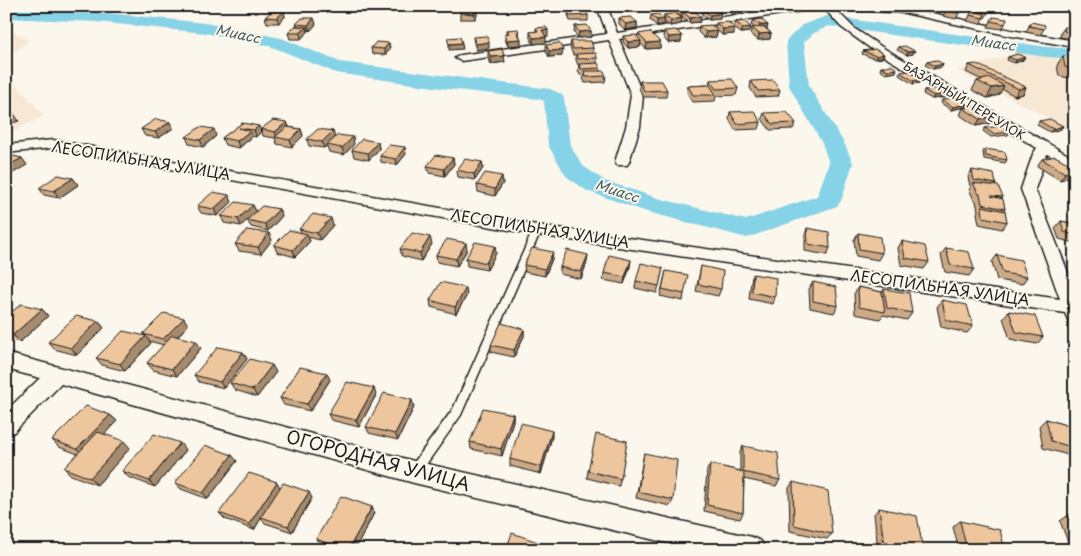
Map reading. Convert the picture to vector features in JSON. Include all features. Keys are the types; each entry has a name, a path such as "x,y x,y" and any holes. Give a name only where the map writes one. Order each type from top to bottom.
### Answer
{"street":[{"path":"602,6 638,95 632,127 622,162"},
{"path":"461,58 815,6"},
{"name":"БАЗАРНЫЙ ПЕРЕУЛОК","path":"827,6 834,15 856,34 881,51 1044,149 1075,165"},
{"path":"849,6 904,10 1011,33 1075,44"},
{"name":"ЛЕСОПИЛЬНАЯ УЛИЦА","path":"6,149 53,144 537,230 1074,310"},
{"path":"1044,149 1040,154 1028,189 1074,310"},
{"name":"ОГОРОДНАЯ УЛИЦА","path":"6,361 414,472 752,550"},
{"path":"6,425 58,374"}],"lane":[{"path":"414,472 457,412 537,230"}],"shaded area":[{"path":"6,27 30,41 6,58"},
{"path":"1019,52 1075,61 1075,132 958,71"},
{"path":"6,72 44,116 6,135"}],"building":[{"path":"731,6 744,6 747,8 736,10"},
{"path":"977,6 990,9 988,13 975,10"},
{"path":"684,7 688,10 678,11 674,9"},
{"path":"948,7 961,9 958,13 946,11"},
{"path":"586,8 588,15 570,16 568,9"},
{"path":"713,8 721,13 710,15 703,9"},
{"path":"462,9 476,9 474,14 460,13"},
{"path":"272,11 284,11 277,18 265,17"},
{"path":"694,11 701,16 690,18 683,12"},
{"path":"972,11 985,14 983,18 970,15"},
{"path":"675,13 682,18 671,20 664,15"},
{"path":"658,14 665,19 657,20 651,15"},
{"path":"631,17 637,22 626,24 619,18"},
{"path":"993,17 1007,19 1005,24 991,21"},
{"path":"302,18 314,18 308,25 296,24"},
{"path":"761,19 768,25 760,25 753,20"},
{"path":"744,21 751,27 743,28 736,22"},
{"path":"728,22 735,28 723,29 716,23"},
{"path":"1031,22 1045,25 1044,29 1029,26"},
{"path":"587,25 591,31 579,32 575,26"},
{"path":"711,25 718,31 706,32 699,26"},
{"path":"295,26 307,27 300,33 288,33"},
{"path":"546,27 548,30 542,30 546,37 533,38 530,32 538,31 536,28"},
{"path":"764,27 771,33 759,34 752,28"},
{"path":"1065,27 1075,29 1075,33 1064,31"},
{"path":"518,29 519,31 517,32 521,39 507,40 505,34 509,33 507,30"},
{"path":"676,30 682,36 669,37 664,31"},
{"path":"650,32 660,42 647,43 638,34"},
{"path":"636,35 641,41 628,42 623,36"},
{"path":"487,36 489,42 476,44 473,37"},
{"path":"460,37 462,43 449,44 447,38"},
{"path":"571,41 591,41 593,48 573,49"},
{"path":"376,42 389,43 384,49 371,48"},
{"path":"559,43 563,50 549,51 546,45"},
{"path":"905,46 915,51 908,52 899,47"},
{"path":"502,49 504,56 491,57 488,51"},
{"path":"875,49 884,54 876,56 863,51"},
{"path":"596,53 597,58 578,59 576,54"},
{"path":"1017,54 1025,57 1016,60 1008,57"},
{"path":"1063,56 1075,58 1075,69 1065,67"},
{"path":"936,60 943,64 935,66 927,62"},
{"path":"598,63 600,68 581,69 579,64"},
{"path":"976,64 1026,87 1019,89 969,65"},
{"path":"891,65 897,69 888,70 881,67"},
{"path":"584,71 604,71 606,76 586,77"},
{"path":"908,71 922,79 914,81 900,72"},
{"path":"990,78 1004,86 992,88 977,81"},
{"path":"732,79 738,88 716,89 710,80"},
{"path":"773,80 780,90 758,91 751,81"},
{"path":"640,81 662,81 667,90 644,91"},
{"path":"710,85 716,95 693,95 688,86"},
{"path":"939,88 948,93 934,96 924,90"},
{"path":"956,97 967,104 953,107 942,100"},
{"path":"978,106 995,116 980,119 963,108"},
{"path":"10,107 12,111 6,113 6,108"},
{"path":"754,111 761,122 737,124 730,112"},
{"path":"787,112 796,123 772,124 764,113"},
{"path":"156,119 170,122 155,132 141,129"},
{"path":"1050,119 1063,126 1053,129 1039,121"},
{"path":"273,120 287,122 275,132 261,129"},
{"path":"242,123 259,126 254,130 239,128 250,131 237,141 222,138"},
{"path":"1002,126 1010,132 993,134 985,128"},
{"path":"200,127 214,129 200,140 186,137"},
{"path":"287,127 301,129 290,140 275,137"},
{"path":"318,129 333,131 322,142 307,139"},
{"path":"338,135 353,137 342,148 327,145"},
{"path":"362,139 378,142 368,153 352,150"},
{"path":"389,145 405,147 396,159 380,156"},
{"path":"985,149 1005,152 1007,160 986,156"},
{"path":"436,155 453,158 444,169 427,166"},
{"path":"6,156 22,158 6,167"},
{"path":"1055,156 1075,167 1075,170 1065,173 1042,159"},
{"path":"465,159 482,162 474,174 457,170"},
{"path":"972,170 994,174 996,184 974,180"},
{"path":"485,173 502,176 495,189 477,185"},
{"path":"58,175 73,178 54,191 39,188"},
{"path":"973,183 998,186 1003,197 991,196 1003,199 1005,209 982,204 980,194"},
{"path":"213,192 229,195 214,209 197,206"},
{"path":"236,202 253,205 238,219 221,216"},
{"path":"262,206 279,209 265,224 247,220"},
{"path":"982,206 1005,211 1007,222 983,217"},
{"path":"313,214 331,218 317,233 299,229"},
{"path":"1061,221 1075,224 1075,235 1064,232"},
{"path":"807,228 829,232 830,248 808,244"},
{"path":"247,230 269,233 258,247 235,244"},
{"path":"289,230 307,234 293,250 274,245"},
{"path":"412,233 430,237 420,253 400,249"},
{"path":"858,233 880,237 882,253 859,249"},
{"path":"447,239 466,243 456,259 436,255"},
{"path":"902,241 925,246 929,262 905,258"},
{"path":"475,242 495,246 486,263 466,258"},
{"path":"532,248 553,252 545,269 524,265"},
{"path":"946,248 969,252 974,269 950,265"},
{"path":"567,250 588,255 581,272 560,267"},
{"path":"609,255 631,260 625,277 604,273"},
{"path":"997,255 1021,260 1027,277 1003,273"},
{"path":"641,263 663,268 659,286 636,281"},
{"path":"701,266 723,271 721,289 698,284"},
{"path":"666,271 688,275 684,294 662,289"},
{"path":"753,274 776,278 775,297 752,292"},
{"path":"441,282 466,288 455,307 430,300"},
{"path":"813,282 836,287 838,306 813,301"},
{"path":"858,287 882,292 885,312 859,307"},
{"path":"884,289 909,293 912,313 887,308"},
{"path":"942,300 967,305 973,326 946,320"},
{"path":"21,304 42,309 13,335 6,333 6,317"},
{"path":"1009,311 1035,316 1043,337 1016,332"},
{"path":"164,313 184,318 163,339 143,334"},
{"path":"76,316 98,321 71,348 48,342"},
{"path":"501,323 524,329 514,350 491,345"},
{"path":"123,331 146,336 120,364 96,358"},
{"path":"172,335 196,341 172,369 147,363"},
{"path":"218,347 243,352 220,382 194,375"},
{"path":"250,359 272,365 253,390 230,383"},
{"path":"300,367 327,373 307,404 280,398"},
{"path":"347,382 374,388 356,420 328,414"},
{"path":"384,393 412,400 395,434 366,427"},
{"path":"86,406 110,415 77,449 52,440"},
{"path":"483,408 513,414 501,449 470,442"},
{"path":"1046,419 1075,428 1075,448 1051,441"},
{"path":"521,423 552,431 541,467 510,459"},
{"path":"98,432 124,441 90,478 64,468"},
{"path":"154,434 180,443 149,481 122,471"},
{"path":"596,434 627,441 621,479 588,471"},
{"path":"205,445 232,455 203,493 175,483"},
{"path":"743,446 778,453 780,480 743,472"},
{"path":"644,453 677,460 673,500 638,492"},
{"path":"710,464 744,472 743,513 707,505"},
{"path":"249,473 277,482 249,524 219,513"},
{"path":"793,482 828,491 832,534 794,525"},
{"path":"283,483 309,492 288,526 261,517"},
{"path":"341,496 372,507 348,550 316,539"},
{"path":"879,508 917,516 923,550 885,550"},
{"path":"1069,515 1075,516 1075,531"},
{"path":"960,521 1000,530 1005,550 967,550"},
{"path":"512,533 546,545 545,550 506,550"}],"waterway":[{"name":"Миасс","path":"6,13 97,17 205,28 275,42 336,67 448,83 543,93 554,98 559,145 574,171 596,186 653,205 747,229 828,201 841,163 833,143 799,86 795,41 808,29 827,21 1047,52 1075,54"}]}
